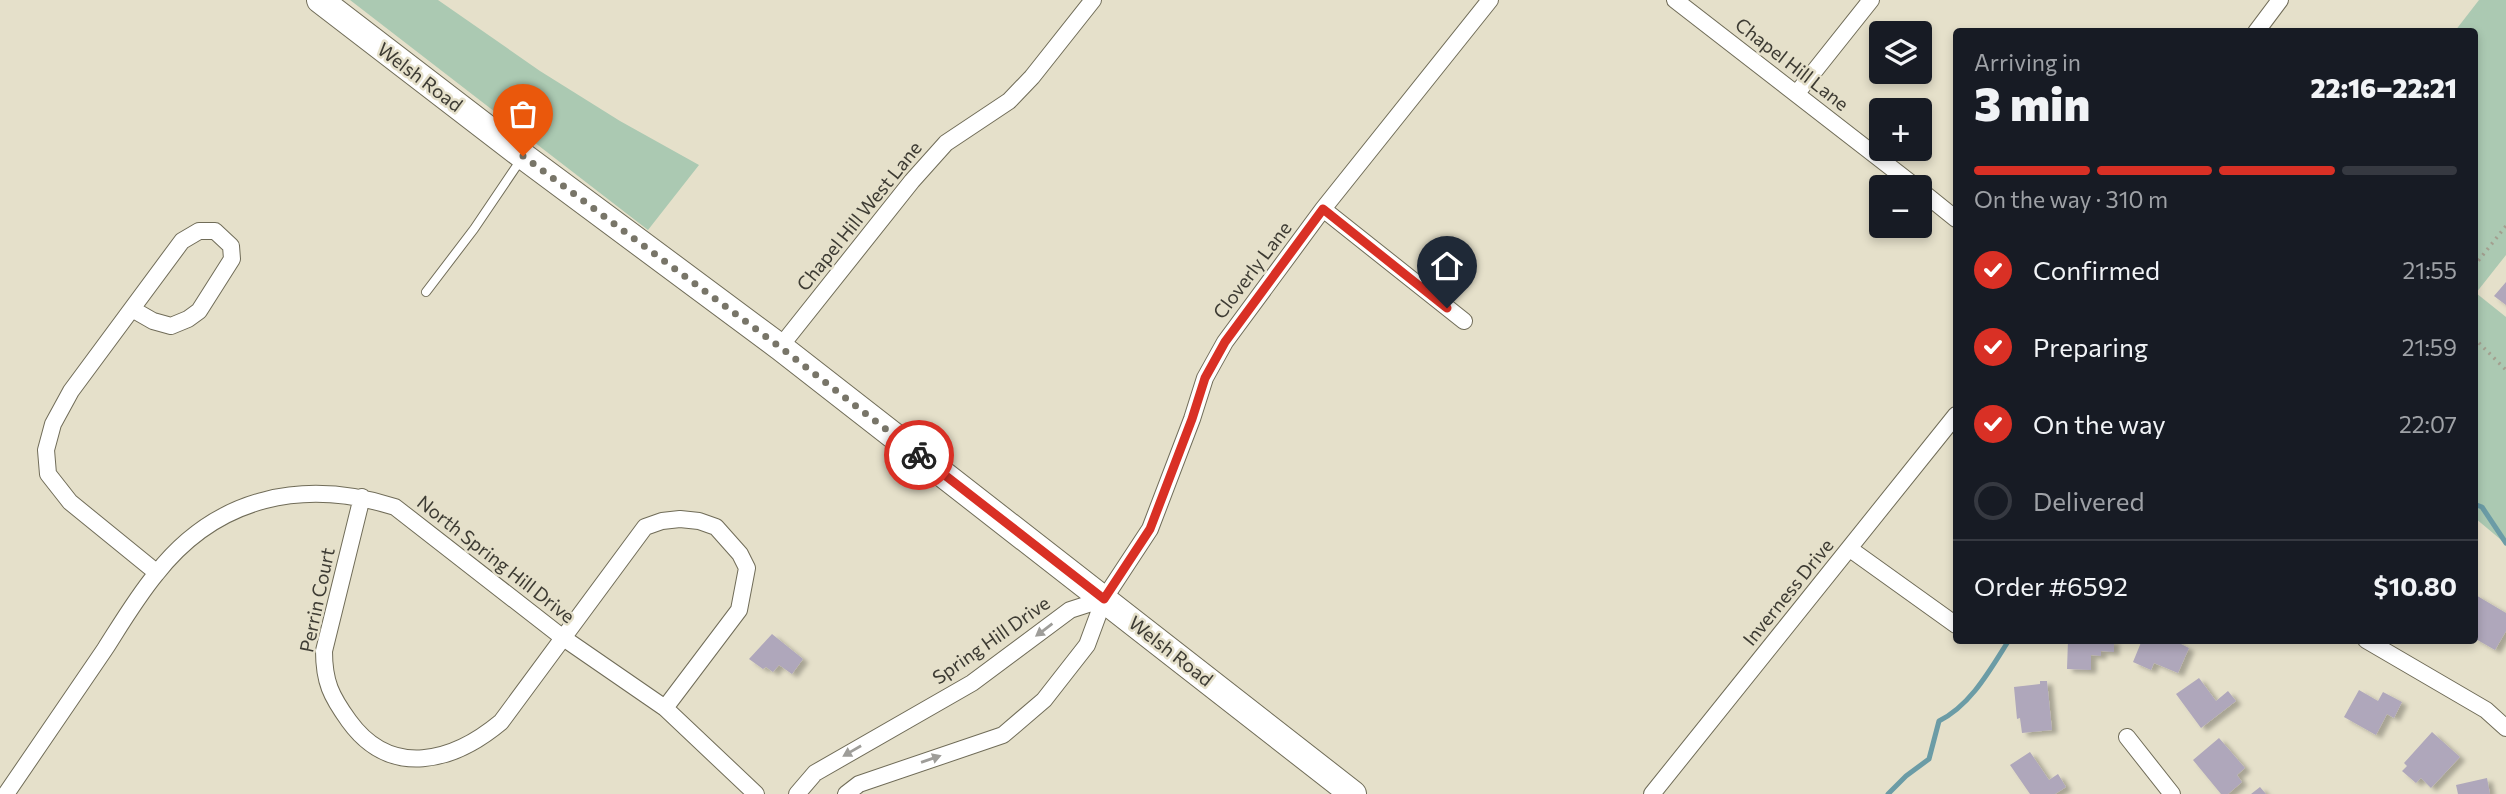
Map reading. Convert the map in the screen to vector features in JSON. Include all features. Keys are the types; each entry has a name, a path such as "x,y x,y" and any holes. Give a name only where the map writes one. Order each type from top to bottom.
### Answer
{"main road":[{"name":"Welsh Road","path":"320,0 523,156 780,347 1353,794"}],"street":[{"name":"Chapel Hill West Lane","path":"780,347 920,171 946,143 1009,101 1032,78 1093,0"},
{"name":"Cloverly Lane","path":"1104,599 1150,529 1205,378 1225,342 1323,209 1490,0"},
{"name":"Chapel Hill Lane","path":"1675,0 1900,175"},
{"path":"1797,93 1871,0"},
{"path":"2259,28 2280,0"},
{"name":"Chapel Hill Lane","path":"1932,200 1953,217"},
{"path":"1323,209 1464,321"},
{"path":"132,309 171,326 188,319 199,311 232,260 231,246 215,232 199,232 182,241 71,391 53,424 46,450 48,474 70,502 156,572"},
{"name":"Inverness Drive","path":"1652,794 1953,419"},
{"name":"North Spring Hill Drive","path":"6,794 156,572 195,534 247,504 279,496 318,493 362,497 395,507 562,637 665,708 756,794"},
{"name":"Perrin Court","path":"362,497 324,651 324,675 337,706 369,743 400,756 417,758 435,758 471,744 501,722 645,527 662,521 699,521 716,527 740,554 747,568 739,610 665,708"},
{"path":"1850,549 1953,623"},
{"path":"846,794 859,784 1003,735 1044,700 1087,645 1104,599"},
{"name":"Spring Hill Drive","path":"797,794 815,773 972,683 1070,610 1104,599"},
{"path":"2373,644 2486,710 2506,728"},
{"path":"2127,737 2172,794"}],"lane":[{"path":"426,292 474,229 523,156"}],"path":[{"path":"2478,261 2506,226"},
{"path":"2478,342 2506,370"}],"green space":[{"path":"350,0 438,0 540,71 620,121 699,165 648,230"},
{"path":"2479,0 2506,0 2506,255 2478,290 2478,28 2457,28"},
{"path":"2478,295 2506,317 2506,544 2478,521"}],"building":[{"path":"2506,282 2506,305 2494,296"},
{"path":"2478,596 2506,613 2506,631 2495,650 2478,640"},
{"path":"772,634 803,659 792,674 779,665 773,672 766,667 763,669 749,659"},
{"path":"2068,644 2114,644 2114,652 2101,651 2101,656 2091,655 2091,670 2067,669"},
{"path":"2140,644 2181,644 2189,648 2178,673 2154,663 2151,670 2133,662"},
{"path":"2199,678 2216,701 2228,691 2236,701 2201,728 2176,694"},
{"path":"2040,681 2047,681 2052,730 2022,733 2020,718 2017,719 2014,687 2040,684"},
{"path":"2359,690 2378,701 2383,692 2402,702 2394,718 2387,714 2376,735 2344,717"},
{"path":"2432,732 2460,757 2431,788 2421,778 2416,783 2402,771 2407,766 2404,763"},
{"path":"2219,738 2245,768 2237,775 2242,782 2228,794 2221,794 2193,760"},
{"path":"2030,752 2049,780 2058,774 2066,787 2055,794 2030,794 2010,765"},
{"path":"2487,778 2490,794 2458,794 2456,785"},
{"path":"2260,787 2266,794 2251,794"}],"waterway":[{"path":"2478,506 2482,507 2506,543"},
{"path":"1888,794 1929,759 1939,721 1961,706 1970,696 2006,644"}],"way so far":[{"path":"523,156 780,347 919,455"}],"route":[{"path":"919,455 1104,599 1150,529 1205,378 1225,342 1323,209 1447,308"}]}
